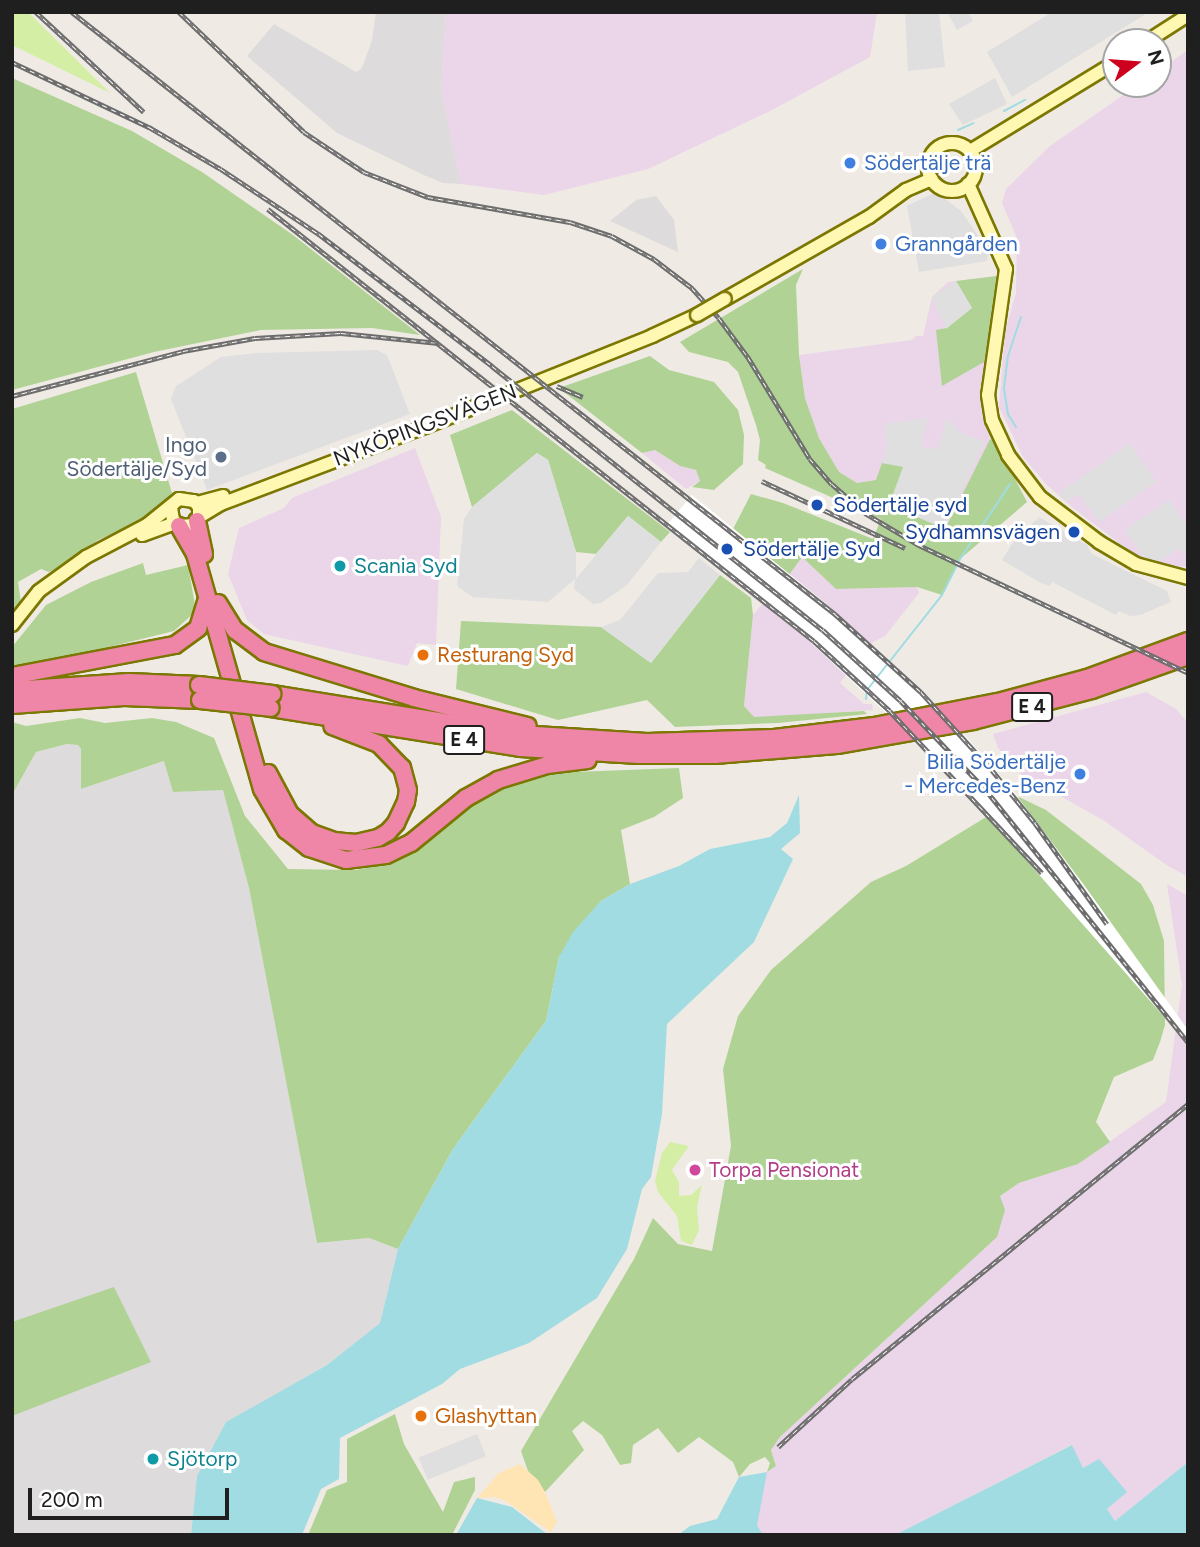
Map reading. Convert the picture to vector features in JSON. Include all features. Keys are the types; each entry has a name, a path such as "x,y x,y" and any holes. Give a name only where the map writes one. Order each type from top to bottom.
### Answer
{"highway":[{"path":"198,519 198,536 212,599 269,805 286,831 320,854 346,860 386,855 411,843 466,798 498,780 547,765 639,755"},
{"path":"178,525 195,554 212,599 263,759 282,803 301,825 334,841 367,842 388,832 396,824 407,802 406,778 396,758 367,738 290,711"},
{"path":"12,676 175,645 198,628 212,599"},
{"path":"212,599 234,630 264,652 414,698 592,740"},
{"name":"E 4","path":"12,690 129,682 520,734 592,740 712,741 774,738 874,726 1019,697 1087,678 1188,641"},
{"name":"E 4","path":"271,701 290,711 520,748 639,755 776,751 884,738 1032,707 1092,690 1188,656"},
{"name":"E 4","path":"12,705 199,693"}],"main road":[{"path":"1168,28 1188,15"},
{"path":"970,151 1102,71"},
{"path":"955,190 968,184 975,165 1033,115"},
{"path":"975,165 970,151 962,145 943,144 936,149 930,172 939,187 955,190 982,214"},
{"name":"NYKÖPINGSVÄGEN","path":"198,519 221,504 652,336 697,315 869,217 930,172"},
{"path":"968,184 1006,269 988,395 992,420 1008,455 1041,497 1099,542 1136,564 1188,578"},
{"name":"NYKÖPINGSVÄGEN","path":"197,503 214,499 587,356 652,336"},
{"path":"12,625 39,591 72,567 172,508 183,498 197,503 198,519 189,527 178,525 151,531 72,567"},
{"path":"172,508 178,525"}],"shaded area":[{"path":"376,12 446,12 441,89 461,184 443,183 337,133 247,56 274,24 356,72 362,68 372,40"},
{"path":"446,12 877,12 870,57 770,111 648,169 544,195 461,184 441,89"},
{"path":"905,12 939,12 945,67 908,71"},
{"path":"947,12 968,12 973,21 957,30"},
{"path":"1052,12 1149,12 1123,28 1102,28 1102,41 1012,97 987,52"},
{"path":"1188,50 1188,567 1160,565 1138,557 1073,508 1046,484 1023,457 999,407 1005,332 1016,293 1017,238 1002,203 1006,189 1050,146 1119,98 1172,98 1172,61"},
{"path":"995,78 1007,104 963,125 949,104"},
{"path":"932,194 945,199 961,211 979,237 988,255 987,261 919,272 907,206"},
{"path":"656,196 674,220 678,252 610,221 636,200"},
{"path":"997,276 993,322 980,389 990,439 945,529 876,480 857,483 839,472 819,438 805,398 799,355 912,340 916,336 923,336 932,297 948,282"},
{"path":"956,281 972,308 946,329 932,297"},
{"path":"377,350 387,355 410,414 207,490 171,399 176,386 221,357 257,353"},
{"path":"928,418 921,444 925,448 938,449 947,418 960,432 984,442 945,529 889,505 903,467 882,463 887,445 884,424"},
{"path":"1130,443 1156,482 1099,522 1079,494 1066,502 1059,493"},
{"path":"415,448 441,517 436,645 417,643 408,666 264,634 247,620 228,574 239,528 284,508 292,498"},
{"path":"655,450 680,466 696,470 700,481 686,489 642,453"},
{"path":"537,453 548,460 576,552 576,579 628,516 661,542 627,585 601,603 593,604 574,589 575,579 548,602 473,597 457,586 464,519 472,507"},
{"path":"1169,500 1188,528 1188,552 1184,554 1179,548 1158,562 1143,557 1125,530"},
{"path":"1039,517 1087,545 1092,554 1167,591 1171,602 1140,615 1130,616 1119,611 1116,615 1052,582 1050,586 1041,583 1002,560 1012,544"},
{"path":"802,557 836,589 917,587 919,593 885,636 871,643 840,683 864,704 872,704 873,710 754,718 744,706 753,615"},
{"path":"699,558 720,575 651,663 601,627 620,620 658,573 688,572"},
{"path":"1146,692 1176,709 1188,723 1188,877 1103,820 1021,774 998,748 993,734"},
{"path":"67,744 78,745 81,749 81,789 165,761 173,792 223,789 249,887 317,1243 369,1238 398,1249 380,1323 327,1365 226,1422 197,1476 191,1535 12,1535 12,795 36,752"},
{"path":"1167,884 1188,896 1188,1462 1115,1521 1107,1509 1127,1491 1083,1468 1071,1445 895,1535 763,1535 757,1525 756,1513 767,1472 776,1466 771,1450 780,1437 997,1237 1000,1196 1019,1183 1078,1164 1166,1102 1182,985"},
{"path":"477,1434 486,1456 428,1480 419,1458"}],"green space":[{"path":"12,12 28,12 110,93 12,45"},
{"path":"12,78 132,131 202,172 293,235 420,335 372,328 261,330 154,352 12,390"},
{"path":"803,269 796,285 799,355 805,398 819,438 839,472 857,483 876,480 882,463 903,466 945,529 990,439 996,442 1027,502 960,559 942,595 917,587 836,589 802,557 789,575 731,533 751,494 783,503 873,539 881,519 765,468 766,465 758,460 760,440 738,372 728,362 689,352 680,342"},
{"path":"997,276 993,322 984,362 942,386 936,330 946,328 972,308 956,281"},
{"path":"650,356 669,370 714,382 738,410 744,435 743,464 714,490 692,487 700,481 696,470 680,466 655,450 642,453 559,388"},
{"path":"136,372 172,493 169,499 143,520 98,540 59,568 49,572 41,569 18,582 21,602 12,615 12,409"},
{"path":"512,410 670,532 661,542 628,516 596,554 576,552 548,460 537,453 472,507 450,435"},
{"path":"143,563 146,575 188,565 196,611 174,631 12,671 12,647 46,605 91,582"},
{"path":"720,575 751,598 753,615 744,706 754,717 864,711 867,714 778,723 675,727 647,700 558,720 456,689 461,621 601,627 651,663"},
{"path":"80,718 105,723 152,718 176,722 214,738 245,816 288,869 356,870 386,864 416,849 461,810 485,796 547,773 679,768 683,798 654,817 621,830 630,884 601,901 559,957 546,1021 453,1149 398,1249 369,1238 317,1243 249,888 223,790 173,792 164,761 81,789 81,749 78,745 67,744 36,752 12,795 12,722 26,726"},
{"path":"1019,797 1046,810 1141,884 1153,905 1164,941 1165,1025 1153,1060 1114,1077 1096,1122 1110,1142 1078,1164 1019,1183 1000,1196 1005,1210 997,1237 780,1437 771,1450 776,1466 767,1472 770,1463 765,1457 750,1464 739,1477 733,1462 699,1437 678,1453 658,1428 633,1445 631,1463 620,1465 602,1435 583,1421 572,1431 584,1450 545,1492 529,1474 521,1451 634,1259 653,1218 678,1244 712,1251 731,1146 723,1069 738,1016 771,970 871,882 906,866"},
{"path":"670,1142 689,1146 672,1170 679,1182 679,1196 691,1195 702,1185 697,1207 699,1230 692,1245 681,1241 677,1216 658,1192 655,1181 662,1153"},
{"path":"114,1287 151,1362 12,1416 12,1322"},
{"path":"395,1414 404,1444 443,1512 454,1482 475,1477 475,1490 452,1535 308,1535 327,1490 347,1482 347,1439"}],"sand":[{"path":"520,1464 538,1480 545,1492 557,1522 551,1532 504,1500 494,1497 477,1498 499,1473"}],"water":[{"path":"799,795 800,833 781,849 793,859 754,942 667,1024 662,1114 651,1177 642,1189 627,1249 597,1298 529,1343 460,1369 442,1384 340,1438 339,1479 321,1489 302,1535 191,1535 197,1476 226,1422 327,1365 380,1323 398,1249 453,1149 546,1021 559,957 573,932 601,901 630,884 679,866 710,849 770,837 787,823"},
{"path":"1072,1445 1083,1468 1099,1459 1127,1492 1107,1509 1115,1521 1188,1462 1188,1535 895,1535"},
{"path":"767,1472 757,1525 763,1535 678,1535 690,1526 717,1519 739,1477"},
{"path":"477,1498 512,1507 548,1535 456,1535"}],"pier":[{"path":"692,495 824,602 953,722 1011,788 1084,885 1188,1030 1188,1044 1005,836 916,741 808,640 666,526"}],"waterway":[{"path":"1004,111 1025,100"},
{"path":"958,130 974,123"},
{"path":"1016,427 1008,414 1004,388 1008,356 1021,317"},
{"path":"866,699 867,690 942,595 960,559 1010,484"}],"railway":[{"path":"36,12 144,112"},
{"path":"72,12 835,614 921,692 992,770 1035,823 1107,924"},
{"path":"179,12 304,132 364,172 428,197 570,222 612,236 654,259 692,288 719,318 748,357 810,459 832,484 865,513 919,545 1188,673"},
{"path":"12,62 149,127 221,169 319,234 492,366 823,630 901,701 986,790 1188,1042"},
{"path":"268,209 814,641 890,711 1042,873"},
{"path":"12,396 183,351 255,338 341,333 438,343"},
{"path":"557,386 583,397"},
{"path":"762,481 905,548"},
{"path":"778,1447 852,1379 1188,1104"}],"place":[{"name":"Södertälje trä","path":"850,163"},
{"name":"Granngården","path":"881,244"},
{"name":"Ingo Södertälje/Syd","path":"221,457"},
{"name":"Södertälje syd","path":"817,505"},
{"name":"Sydhamnsvägen","path":"1074,532"},
{"name":"Södertälje Syd","path":"727,549"},
{"name":"Scania Syd","path":"340,566"},
{"name":"Resturang Syd","path":"423,655"},
{"name":"Bilia Södertälje - Mercedes-Benz","path":"1080,774"},
{"name":"Torpa Pensionat","path":"695,1170"},
{"name":"Glashyttan","path":"421,1416"},
{"name":"Sjötorp","path":"153,1459"}]}
